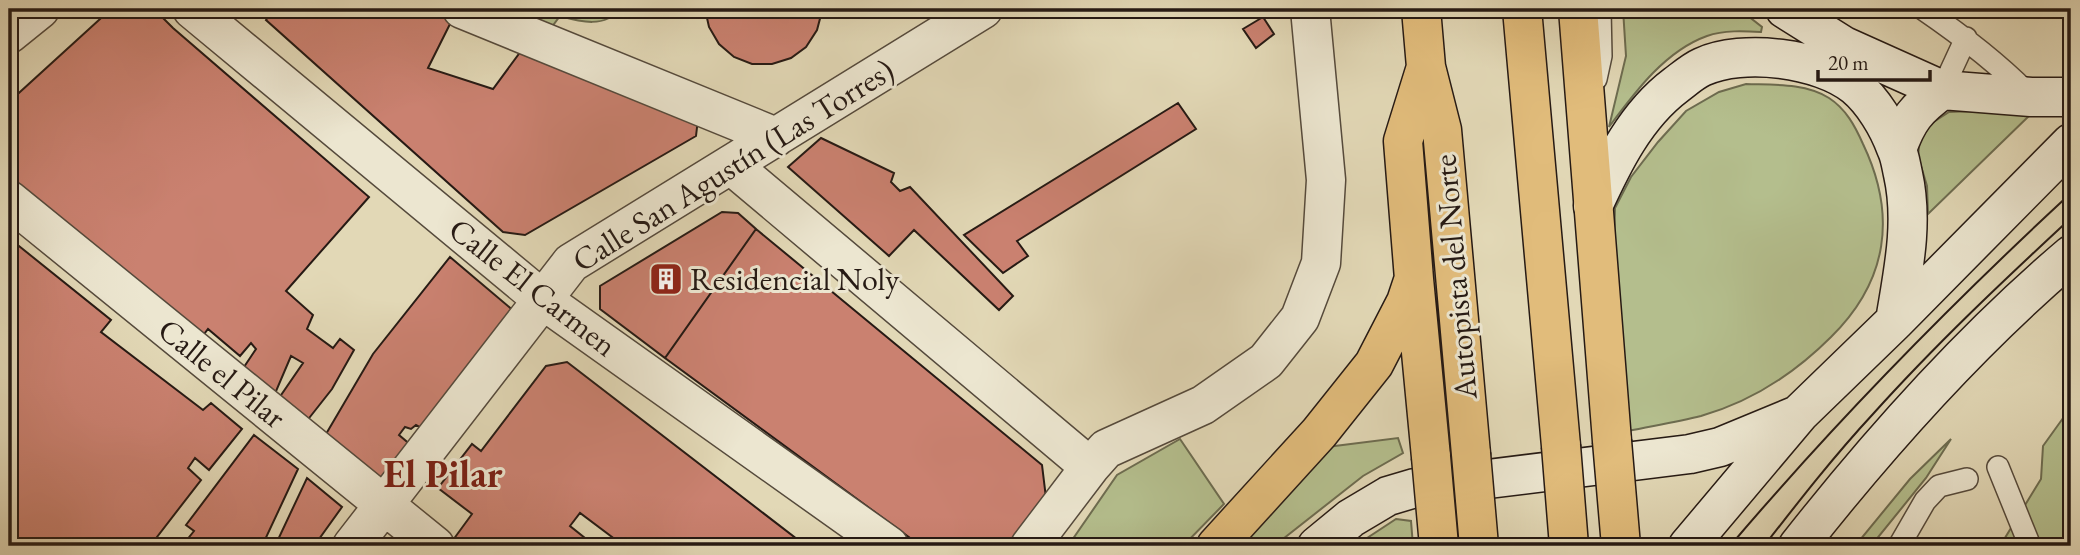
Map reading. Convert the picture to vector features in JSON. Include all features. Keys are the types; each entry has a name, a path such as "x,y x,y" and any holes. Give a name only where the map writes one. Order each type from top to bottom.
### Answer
{"highway":[{"name":"Autopista del Norte","path":"1421,9 1426,67 1442,130 1479,546"},
{"path":"1522,9 1569,546"},
{"path":"1578,9 1621,546"},
{"path":"1426,67 1403,141 1439,546"},
{"path":"1216,546 1319,433 1374,365 1406,302 1414,279"}],"street":[{"path":"9,34 40,9"},
{"name":"Calle El Carmen","path":"192,9 543,300 889,546"},
{"path":"462,9 776,137"},
{"name":"Calle San Agustín (Las Torres)","path":"352,546 571,263 983,9"},
{"path":"1030,546 1106,449 1203,405 1266,361 1300,317 1321,263 1326,180 1310,9"},
{"path":"1785,9 1844,46 1942,90 2031,97 2071,97"},
{"path":"1592,206 1609,170 1633,130 1674,86 1703,67 1737,57 1783,58 1820,67 1855,86 1879,114 1897,149 1908,195 1908,243 1895,321"},
{"path":"1897,149 1905,128 1920,106 1942,90"},
{"path":"1688,546 1800,413 2071,143"},
{"path":"732,164 1090,467"},
{"name":"Calle el Pilar","path":"9,200 435,546"},
{"path":"1798,546 1844,487 1944,378 2071,255"},
{"path":"1317,546 1351,518 1388,496 1415,488 1690,454 1720,447 1800,413"}],"lane":[{"path":"1587,115 1601,56 1600,9"},
{"path":"1923,9 1966,38 2006,71 2031,97"},
{"path":"1942,90 1966,38"},
{"path":"1998,467 2030,546"},
{"path":"1899,546 1925,501 1939,486 1967,479"}],"green space":[{"path":"500,9 620,9 607,19 592,22 560,16 551,28"},
{"path":"1623,9 1739,9 1762,27 1761,32 1734,31 1707,36 1678,52 1664,62 1640,87 1609,127 1626,56"},
{"path":"1746,84 1789,86 1820,93 1840,107 1849,118 1874,170 1880,196 1883,222 1875,270 1865,293 1850,316 1817,350 1771,385 1737,403 1701,416 1628,431 1614,247 1615,208 1631,177 1686,111 1719,92"},
{"path":"1949,112 2032,113 1928,214 1927,186 1918,156 1920,140 1932,123"},
{"path":"2071,407 2071,546 2000,546 2041,479 2043,446"},
{"path":"1398,438 1403,453 1363,476 1274,546 1238,546 1327,447"},
{"path":"1180,439 1224,504 1183,546 1068,546 1117,475"},
{"path":"1951,439 1926,478 1871,546 1855,546 1910,479"},
{"path":"1396,519 1411,521 1413,546 1355,546"}],"building":[{"path":"111,9 154,9 369,197 286,291 313,315 307,329 333,348 340,339 354,350 332,389 306,422 277,401 303,363 291,356 274,396 242,370 256,349 251,343 240,356 208,329 201,338 9,178 9,102"},
{"path":"274,9 424,9 452,20 428,68 493,89 524,47 698,119 696,136 525,235 503,232 266,20"},
{"path":"705,9 822,11 817,30 806,47 791,58 772,64 752,64 734,57 719,44 709,27"},
{"path":"1263,17 1274,34 1256,48 1243,29"},
{"path":"1178,103 1196,129 1017,241 1028,256 1003,273 964,235"},
{"path":"821,138 894,173 891,182 900,191 910,187 1013,296 999,310 914,230 889,256 788,167"},
{"name":"Residencial Noly","path":"722,212 738,213 756,229 665,358 600,309 600,286"},
{"path":"756,229 1042,465 1046,498 1007,546 921,546 665,358"},
{"path":"9,238 111,320 101,332 203,410 211,403 242,429 209,470 195,458 188,468 201,480 150,546 9,546"},
{"path":"450,257 515,312 425,430 416,425 411,429 405,427 399,435 412,446 386,482 326,434 373,354"},
{"path":"567,362 806,546 624,546 580,513 570,526 595,546 460,546 453,540 472,514 438,488 472,444 481,451 546,366"},
{"path":"254,435 298,469 263,544 258,540 254,546 182,546 194,531 186,525"},
{"path":"307,478 342,507 314,546 275,546"}],"tram line":[{"path":"1730,546 1811,454 1895,365 2071,193"},
{"path":"1764,546 1831,462 1897,388 2071,218"}],"place":[{"name":"Residencial Noly","path":"666,279"}],"district":[{"name":"El Pilar","path":"443,474"}]}
